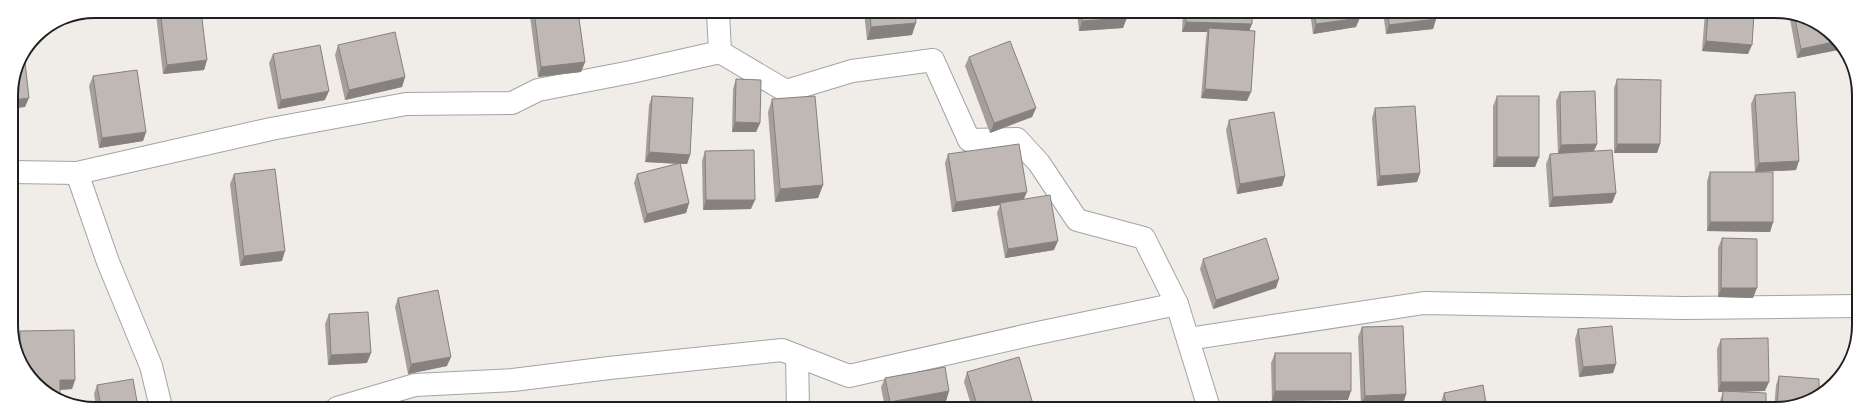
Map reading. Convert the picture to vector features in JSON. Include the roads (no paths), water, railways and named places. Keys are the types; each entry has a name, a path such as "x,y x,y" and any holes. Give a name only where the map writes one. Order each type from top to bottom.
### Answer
{"street":[{"path":"718,18 720,52"},
{"path":"18,172 77,173 271,129 406,104 512,103 538,90 720,52 786,91 852,71 933,60 969,140 1017,139 1039,163 1077,220 1144,238 1177,304 1207,402"},
{"path":"77,173 108,262 151,366 160,402"},
{"path":"1188,339 1424,303 1683,308 1852,306"},
{"path":"357,402 415,385 513,380 609,368 782,350 849,376 1033,334 1177,304"},
{"path":"797,356 798,402"}]}
